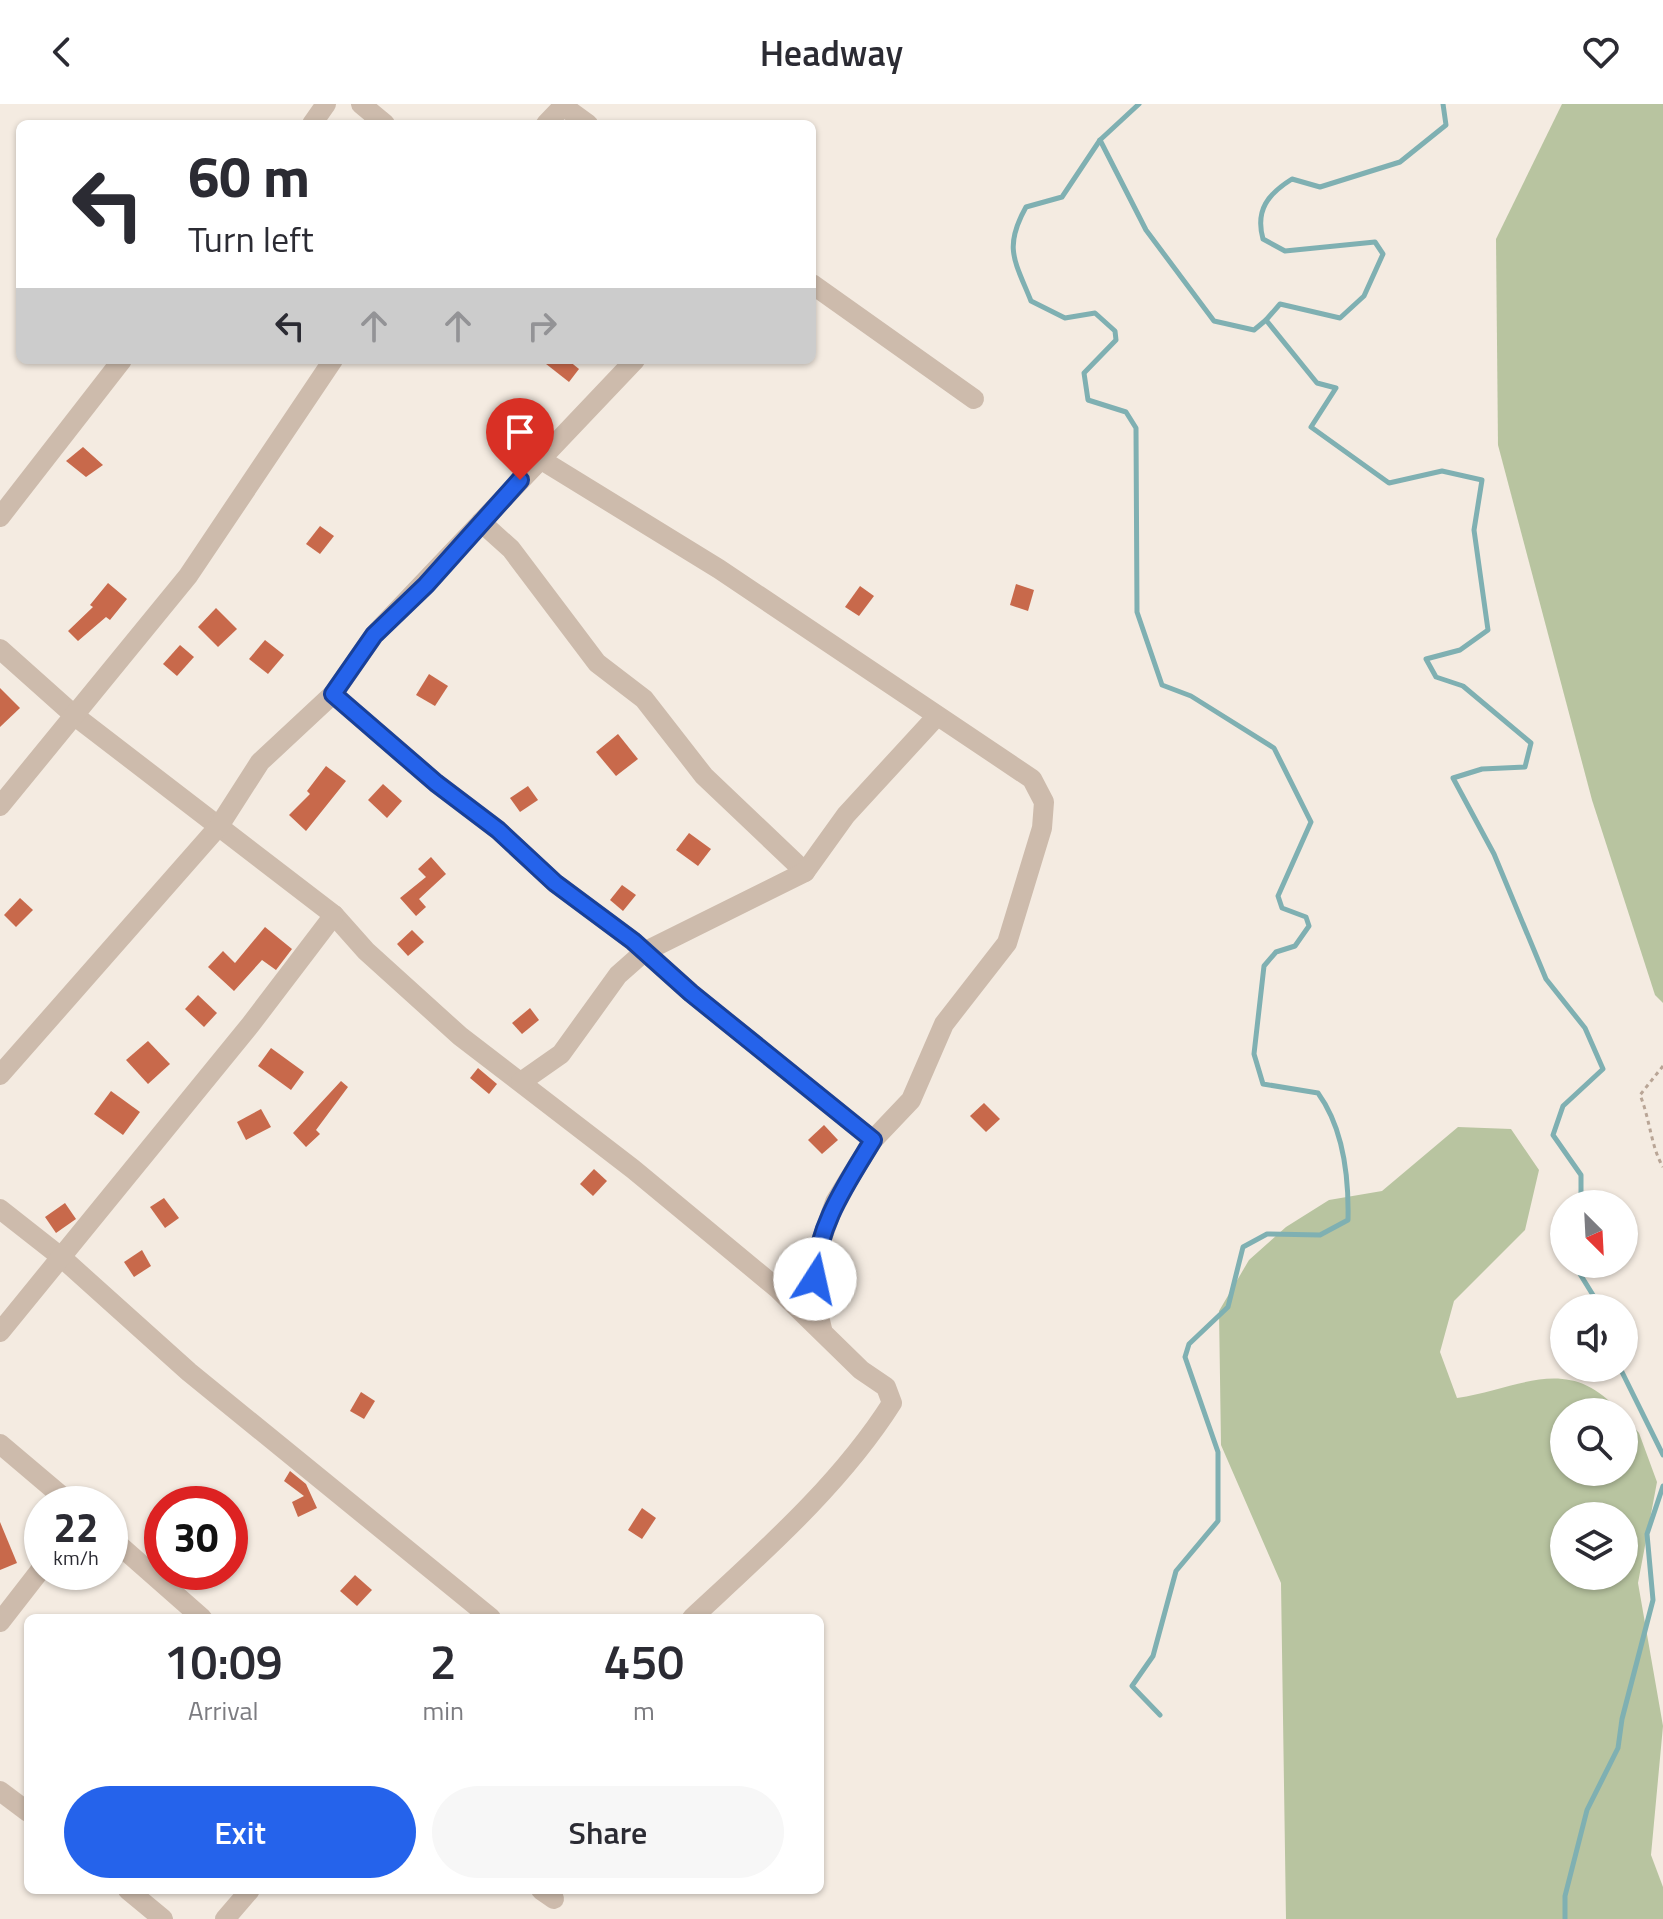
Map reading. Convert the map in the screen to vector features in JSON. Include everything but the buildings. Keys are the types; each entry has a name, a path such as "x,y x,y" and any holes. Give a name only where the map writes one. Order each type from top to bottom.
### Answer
{"street":[{"path":"361,104 380,120"},
{"path":"550,120 564,105 583,120"},
{"path":"816,287 974,399"},
{"path":"0,517 119,364"},
{"path":"0,806 188,576 330,364"},
{"path":"0,1075 219,826 260,762 333,694 374,635 426,585 481,522 631,364"},
{"path":"540,459 707,562 1032,779 1044,802 1042,828 1007,943 944,1024 911,1100 873,1140 835,1202 815,1258 815,1299 822,1330"},
{"path":"481,522 511,549 597,663 644,699 704,776 805,872"},
{"path":"0,649 75,716 334,915 366,951 460,1036 633,1169 822,1330 861,1370 886,1387 892,1403 873,1433 825,1488 696,1614"},
{"path":"333,694 436,783 498,830 555,883 873,1140"},
{"path":"521,1082 561,1054 618,975 644,952 805,872 846,815 937,716"},
{"path":"0,1332 251,1024 334,915"},
{"path":"0,1209 61,1257 189,1372 486,1614"},
{"path":"0,1444 50,1486"},
{"path":"128,1553 197,1614"},
{"path":"0,1622 25,1590"},
{"path":"0,1791 24,1809"},
{"path":"133,1894 163,1919"},
{"path":"225,1919 247,1894"}],"path":[{"path":"1663,1066 1640,1095 1652,1125 1654,1152 1663,1167"}],"green space":[{"path":"1562,104 1663,104 1663,1003 1655,995 1592,800 1498,445 1496,239"},
{"path":"1458,1127 1511,1129 1539,1170 1525,1230 1454,1301 1440,1352 1457,1398 1523,1382 1550,1379 1550,1382 1582,1384 1605,1398 1550,1398 1550,1486 1638,1486 1639,1433 1657,1482 1638,1583 1663,1726 1651,1855 1663,1887 1663,1919 1286,1919 1281,1583 1221,1445 1219,1311 1249,1260 1286,1227 1329,1200 1382,1191"}],"waterway":[{"path":"1139,104 1100,140 1062,197 1026,207 1015,233 1014,254 1031,301 1065,318 1095,313 1115,331 1116,340 1084,373 1088,400 1126,412 1136,428 1137,612 1162,685 1191,696 1274,748 1311,822 1278,896 1282,908 1306,917 1309,926 1295,946 1276,952 1264,966 1254,1054 1263,1084 1318,1093 1327,1107 1343,1154 1348,1203 1348,1220 1320,1235 1267,1234 1243,1247 1228,1307 1189,1344 1185,1357 1218,1452 1218,1521 1176,1571 1153,1656 1132,1686 1160,1715"},
{"path":"1443,104 1446,125 1400,162 1320,187 1292,179 1270,197 1262,211 1263,239 1285,251 1375,242 1383,254 1364,296 1340,318 1280,304 1266,320 1317,383 1336,388 1311,427 1389,483 1442,471 1482,480 1474,530 1488,630 1460,650 1426,659 1436,677 1463,686 1531,743 1525,767 1482,769 1453,778 1494,854 1546,979 1585,1028 1603,1069 1563,1106 1553,1135 1581,1175 1581,1190"},
{"path":"1100,140 1146,230 1214,321 1254,330 1266,320"},
{"path":"1582,1278 1592,1294"},
{"path":"1627,1382 1663,1455"},
{"path":"1565,1919 1565,1896 1587,1810 1618,1748 1622,1719 1653,1600 1647,1534 1663,1486"}],"route":[{"path":"520,480 426,585 374,635 333,694 367,720 436,783 498,830 555,883 633,941 774,1062 873,1140 835,1202 815,1258 815,1279"}]}
